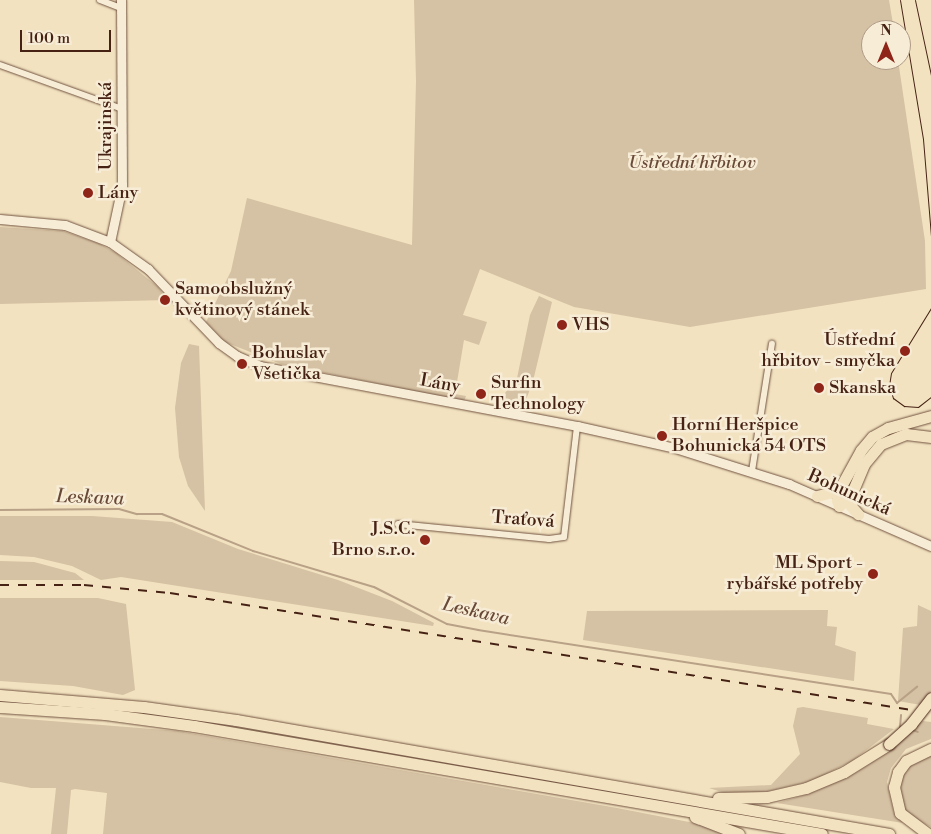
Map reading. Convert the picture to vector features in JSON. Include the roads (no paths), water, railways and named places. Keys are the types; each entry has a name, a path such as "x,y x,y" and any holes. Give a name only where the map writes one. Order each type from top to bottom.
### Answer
{"highway":[{"path":"839,506 839,490 861,450 877,433 931,416"},
{"path":"858,514 851,506 851,495 864,464 882,444 906,434 931,437"},
{"path":"817,496 839,490"},
{"path":"839,506 851,495"},
{"path":"0,695 125,705 228,719 673,802 822,834"},
{"path":"673,802 751,798 792,792 832,778 889,744 911,724 931,698"},
{"path":"0,707 105,714 194,726 673,802 889,834"},
{"path":"928,834 903,817 896,803 894,787 898,772 906,761 931,749"},
{"path":"673,802 739,834"}],"street":[{"name":"Ukrajinská","path":"100,0 121,4 121,194 110,242"},
{"path":"0,65 122,109"},
{"name":"Lány","path":"0,219 65,225 110,242 148,269 219,343 250,362 281,371 624,436"},
{"path":"752,471 772,344"},
{"name":"Traťová","path":"398,524 549,539 564,537 577,426"},
{"name":"Bohunická","path":"624,436 752,471 817,496 931,546"}],"waterway":[{"name":"Leskava","path":"0,510 119,509 137,514 162,514 253,551 374,587 447,624 478,630 891,694 897,703 917,687"},
{"name":"Leskava","path":"900,727 901,715"},
{"name":"Leskava","path":"912,730 918,732"}],"tram line":[{"path":"900,0 923,139 931,237"},
{"path":"915,0 931,75"},
{"path":"931,308 891,373 889,385 893,398 904,406 918,407 931,397"}],"railway":[{"path":"0,585 84,585 170,593 931,713"}],"place":[{"name":"Lány","path":"88,193"},
{"name":"Samoobslužný květinový stánek","path":"165,300"},
{"name":"VHS","path":"562,325"},
{"name":"Ústřední hřbitov - smyčka","path":"905,351"},
{"name":"Bohuslav Všetička","path":"242,364"},
{"name":"Skanska","path":"819,388"},
{"name":"Surfin Technology","path":"481,394"},
{"name":"Horní Heršpice Bohunická 54 OTS","path":"662,436"},
{"name":"J.S.C. Brno s.r.o.","path":"425,540"},
{"name":"ML Sport - rybářské potřeby","path":"873,574"}],"park label":[{"name":"Ústřední hřbitov","path":"692,163"}]}
